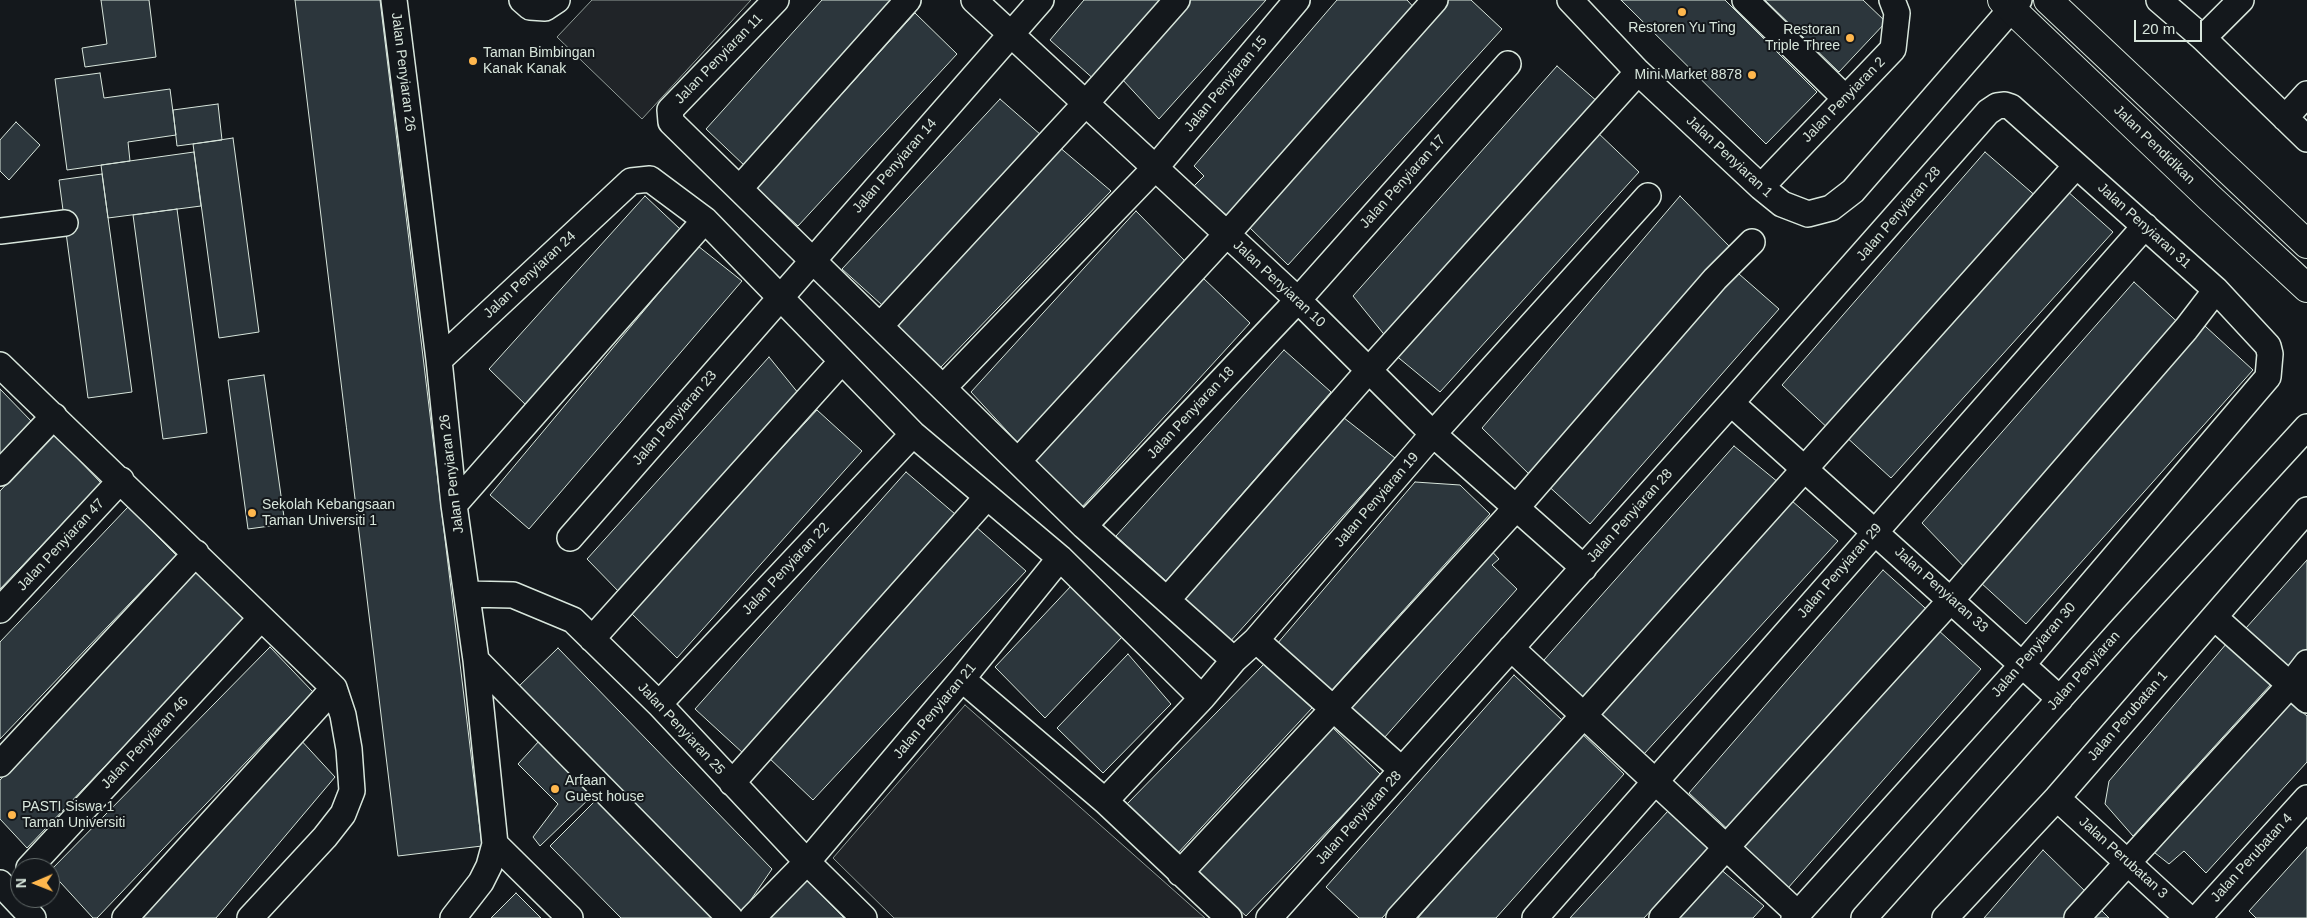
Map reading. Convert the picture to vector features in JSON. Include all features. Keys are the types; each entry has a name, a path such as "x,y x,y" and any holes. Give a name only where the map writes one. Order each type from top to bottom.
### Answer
{"main road":[{"path":"2048,0 2307,244"},
{"name":"Jalan Pendidikan","path":"2011,3 2212,200 2307,288"}],"street":[{"name":"Jalan Penyiaran 26","path":"394,0 439,360 454,506 476,660 494,844 489,866 481,882 453,918"},
{"path":"522,0 530,7 545,8 557,0"},
{"name":"Jalan Penyiaran 11","path":"740,188 671,122 670,110 776,0"},
{"path":"908,0 740,188 1084,526 1234,660"},
{"name":"Jalan Penyiaran 10","path":"974,0 1298,300 1433,434 1584,568"},
{"name":"Jalan Penyiaran 14","path":"780,298 1041,0"},
{"path":"880,326 1086,103 1177,0"},
{"name":"Jalan Penyiaran 15","path":"943,388 1156,167 1297,0"},
{"path":"1018,462 1227,234 1435,0"},
{"name":"Jalan Penyiaran 1","path":"1570,0 1638,72 1761,187 1782,204 1808,214 1831,208 1853,191 2011,3"},
{"path":"1745,0 1845,98"},
{"name":"Jalan Penyiaran 2","path":"1761,187 1893,49 1896,14 1892,0"},
{"path":"2159,0 2203,38 2307,140"},
{"path":"2203,38 2241,0"},
{"name":"Jalan Penyiaran 17","path":"1298,300 1508,64"},
{"path":"1167,600 1369,370 1638,72"},
{"path":"2285,118 2307,94"},
{"name":"Jalan Penyiaran 31","path":"1988,112 2001,104 2011,107 2216,290 2268,346 2270,354 2268,377"},
{"name":"Jalan Penyiaran 28","path":"1280,914 1402,770 1731,403 1988,112"},
{"path":"1399,918 1584,715 2076,166"},
{"name":"Jalan Penyiaran 24","path":"439,360 631,181 650,179 705,220 913,434 1060,558 1202,698"},
{"name":"Jalan Penyiaran 19","path":"1104,801 1202,698 1234,660 1256,640 1433,434 1648,196"},
{"path":"454,506 705,220"},
{"path":"0,231 65,223"},
{"name":"Jalan Penyiaran 29","path":"1535,918 2145,226"},
{"path":"1180,873 1516,508 1715,279 1752,242"},
{"path":"1662,918 1951,600 2186,329 2216,290"},
{"name":"Jalan Penyiaran 23","path":"570,538 780,298"},
{"name":"Jalan Penyiaran 18","path":"1084,526 1298,300"},
{"path":"592,639 842,361"},
{"path":"0,365 334,688 343,715 349,748 352,791 343,814 250,918"},
{"name":"Jalan Penyiaran 30","path":"1796,916 2023,664 2268,377"},
{"name":"Jalan Penyiaran 33","path":"1731,403 2060,699"},
{"path":"0,473 54,416"},
{"name":"Jalan Penyiaran","path":"1864,918 2307,427"},
{"name":"Jalan Penyiaran 22","path":"659,704 913,434"},
{"name":"Jalan Penyiaran 47","path":"0,610 121,480"},
{"path":"732,783 987,497"},
{"name":"Jalan Perubatan 1","path":"1945,918 2057,798 2307,510"},
{"path":"0,764 196,553"},
{"name":"Jalan Penyiaran 21","path":"752,918 807,862 962,679 1060,558"},
{"name":"Jalan Penyiaran 25","path":"467,594 513,595 573,620 659,704 807,862 864,918"},
{"path":"2214,617 2298,692"},
{"name":"Jalan Penyiaran 46","path":"38,858 261,618"},
{"path":"1256,640 1402,770"},
{"path":"1511,648 1796,916"},
{"path":"476,660 730,918"},
{"path":"2076,918 2126,862 2298,692 2307,663"},
{"path":"962,679 1104,801 1229,918"},
{"path":"125,918 334,688"},
{"name":"Jalan Perubatan 3","path":"2057,798 2188,918"},
{"name":"Jalan Perubatan 4","path":"2198,918 2307,798"},
{"path":"494,844 570,918"},
{"path":"7,888 33,918"}],"shaded area":[{"path":"592,0 751,0 642,119 557,37"},
{"path":"965,705 1205,918 894,918 833,858"}],"building":[{"path":"101,0 149,0 156,57 85,67 82,48 107,44"},
{"path":"295,0 380,0 482,846 398,856"},
{"path":"822,0 895,0 746,167 706,129"},
{"path":"1084,0 1169,0 1097,82 1050,40"},
{"path":"1191,0 1266,0 1159,119 1122,79"},
{"path":"1337,0 1407,0 1418,12 1233,220 1192,188 1204,176 1194,166"},
{"path":"1448,0 1471,0 1502,29 1288,265 1248,226"},
{"path":"1621,0 1725,0 1817,92 1766,144"},
{"path":"1765,0 1863,0 1886,22 1839,72"},
{"path":"915,13 957,54 798,226 757,188"},
{"path":"1557,66 1599,103 1387,338 1353,296"},
{"path":"100,73 104,98 170,89 176,135 128,142 130,161 67,170 55,79"},
{"path":"1000,99 1041,135 882,305 842,269"},
{"path":"218,104 222,140 177,146 173,110"},
{"path":"16,122 40,145 9,180 0,171 0,140"},
{"path":"1595,130 1639,172 1440,392 1394,354"},
{"path":"233,138 259,332 219,338 193,144"},
{"path":"1058,146 1111,191 940,368 896,327"},
{"path":"194,152 201,206 108,218 101,165"},
{"path":"1985,152 2038,198 1833,433 1782,385"},
{"path":"102,174 132,392 88,398 59,180"},
{"path":"2066,190 2113,232 1891,478 1843,434"},
{"path":"645,196 680,229 529,408 489,369"},
{"path":"1680,196 1730,247 1532,477 1482,428"},
{"path":"177,209 207,433 163,439 133,215"},
{"path":"1136,211 1186,262 1018,443 971,392"},
{"path":"698,246 742,281 529,529 490,495"},
{"path":"1731,267 1779,309 1590,524 1544,482"},
{"path":"1202,277 1250,323 1081,508 1034,463"},
{"path":"2134,282 2184,328 1971,574 1922,523"},
{"path":"2205,326 2253,370 2026,624 1980,582"},
{"path":"1284,350 1331,392 1166,581 1116,536"},
{"path":"769,357 799,394 621,594 587,559"},
{"path":"264,375 285,524 248,529 228,380"},
{"path":"0,389 33,423 0,458"},
{"path":"817,410 862,451 677,658 630,612"},
{"path":"1339,414 1395,458 1228,644 1175,596"},
{"path":"54,434 101,483 0,589 0,491"},
{"path":"1734,446 1784,487 1589,705 1544,660"},
{"path":"906,472 962,520 744,754 695,709"},
{"path":"1415,482 1460,485 1490,514 1331,691 1277,644"},
{"path":"1792,501 1838,541 1644,754 1599,714"},
{"path":"128,507 176,555 0,739 0,642"},
{"path":"975,526 1026,571 813,800 767,756"},
{"path":"1486,545 1499,559 1492,565 1517,589 1384,738 1345,702"},
{"path":"2307,560 2307,655 2292,671 2246,628"},
{"path":"1883,570 1934,616 1734,835 1689,793"},
{"path":"197,571 245,619 27,848 0,819 0,780"},
{"path":"1072,585 1122,637 1045,718 995,667"},
{"path":"1937,629 1981,669 1788,888 1742,847"},
{"path":"2227,643 2272,683 2133,836 2105,804 2109,781"},
{"path":"270,647 313,692 97,918 93,918 60,882 60,861"},
{"path":"558,648 772,869 739,917 516,689"},
{"path":"1128,654 1171,704 1103,773 1057,728"},
{"path":"1265,663 1312,708 1177,854 1125,806"},
{"path":"1514,675 1562,720 1382,918 1359,918 1326,887"},
{"path":"2285,698 2307,716 2307,762 2206,873 2184,851 2169,864 2150,849"},
{"path":"1328,723 1381,775 1246,916 1197,873"},
{"path":"1578,730 1624,774 1496,918 1418,918"},
{"path":"298,737 335,777 216,918 136,918"},
{"name":"Arfaan Guest house","path":"540,740 592,796 540,846 533,837 558,804 518,764"},
{"path":"598,798 720,918 621,918 550,846"},
{"path":"1668,811 1708,848 1644,918 1570,918"},
{"path":"2307,847 2307,918 2256,918 2249,911"},
{"path":"2043,850 2090,896 2071,918 1984,918"},
{"path":"1719,868 1764,906 1753,918 1675,918"},
{"path":"806,879 844,918 768,918"},
{"path":"516,893 541,918 491,918"},
{"path":"2096,905 2109,918 2084,918"}],"place":[{"name":"Restoren Yu Ting","path":"1682,12"},
{"name":"Restoran Triple Three","path":"1850,38"},
{"name":"Taman Bimbingan Kanak Kanak","path":"473,61"},
{"name":"Mini Market 8878","path":"1752,75"},
{"name":"Sekolah Kebangsaan Taman Universiti 1","path":"252,513"},
{"name":"Arfaan Guest house","path":"555,789"},
{"name":"PASTI Siswa 1 Taman Universiti","path":"12,815"}]}
